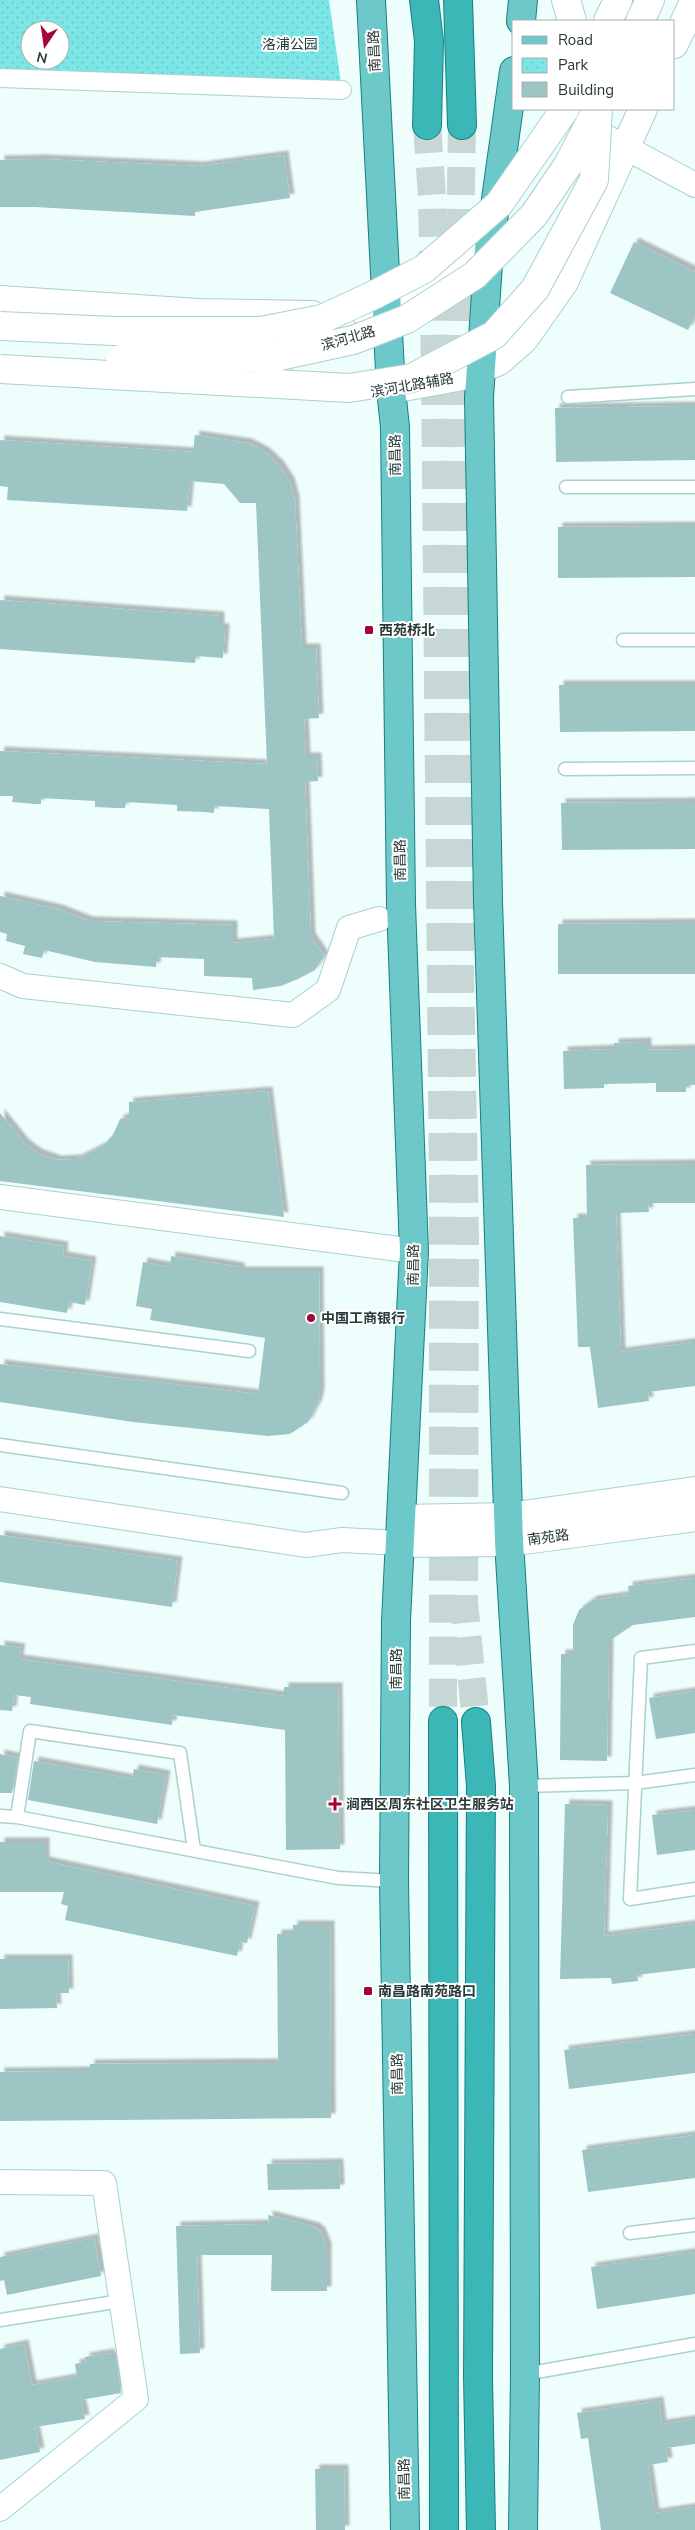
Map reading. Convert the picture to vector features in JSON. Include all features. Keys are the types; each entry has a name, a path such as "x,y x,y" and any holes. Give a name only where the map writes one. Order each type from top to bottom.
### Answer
{"highway":[{"path":"424,0 429,42 427,125"},
{"path":"458,0 462,125"},
{"path":"443,1721 444,2530"},
{"path":"476,1722 481,1796 478,2367 480,2530"}],"main road":[{"name":"南昌路","path":"371,0 390,390 395,427 401,904 414,1251 396,1621 394,1880 405,2530"},
{"path":"521,20 522,0"},
{"path":"566,0 572,20"},
{"path":"608,20 618,0"},
{"path":"622,20 630,0"},
{"path":"640,20 650,0"},
{"path":"675,42 695,0"},
{"path":"512,84 489,249 480,369 488,901 509,1530 524,1786 525,2374 523,2530"},
{"name":"滨河北路辅路","path":"0,375 368,394 462,376 480,369 499,361 524,339 564,282 643,110"},
{"path":"0,300 198,313 363,312 386,308 489,249 539,190 585,112"},
{"path":"0,369 349,388 412,378 494,335 535,289 594,180 585,112"},
{"name":"滨河北路","path":"0,326 113,331 261,331 322,318 374,295 424,269 499,204 585,112"},
{"name":"滨河北路","path":"0,355 137,360 275,357 353,340 407,319 475,275 534,215 568,166 585,112"},
{"name":"南苑路","path":"509,1530 695,1491"},
{"name":"南苑路","path":"400,1531 509,1530 695,1517"}],"street":[{"path":"0,78 342,90"},
{"path":"585,112 625,147 695,185"},
{"path":"0,976 23,986 293,1015 328,990 350,928 379,919"},
{"path":"0,1197 414,1251"},
{"path":"0,1499 306,1545 400,1531"},
{"path":"0,2182 104,2183 136,2399 2,2516"}],"lane":[{"path":"568,397 695,389"},
{"path":"566,487 695,487"},
{"path":"623,640 695,640"},
{"path":"565,769 695,768"},
{"path":"0,1319 249,1351"},
{"path":"0,1445 342,1493"},
{"path":"695,1651 641,1658 630,1899 695,1889"},
{"path":"17,1817 30,1730 180,1753 194,1850"},
{"path":"524,1786 635,1783 695,1775"},
{"path":"0,1816 17,1817 338,1878 394,1880"},
{"path":"630,2233 695,2224"},
{"path":"0,2320 122,2301"},
{"path":"525,2374 695,2344"}],"green space":[{"name":"洛浦公园","path":"0,0 329,0 342,90 0,78"}],"building":[{"path":"284,155 290,198 195,212 195,216 35,207 0,207 0,160 40,159 199,166"},
{"path":"634,242 695,272 695,316 688,330 610,293"},
{"path":"695,406 695,460 556,462 555,408"},
{"path":"195,435 248,443 265,452 279,465 290,482 295,500 302,648 316,648 319,718 304,719 306,757 317,757 318,781 305,782 311,937 324,956 315,970 298,979 281,986 253,990 252,978 204,976 204,959 157,957 156,967 95,962 44,950 42,958 23,954 25,946 6,941 7,934 0,932 0,896 58,909 89,921 233,925 233,943 274,939 269,809 214,806 214,813 177,811 177,805 126,802 125,808 95,807 95,801 41,798 41,804 35,804 12,802 13,796 0,796 0,751 267,764 256,503 240,503 224,484 190,481 187,511 7,500 8,487 0,486 0,440 193,452"},
{"path":"695,526 695,577 558,578 558,527"},
{"path":"0,600 220,616 220,628 225,628 223,658 196,656 195,663 0,649"},
{"path":"559,685 695,685 695,731 560,732"},
{"path":"695,802 695,849 562,850 561,803"},
{"path":"695,923 695,974 558,974 558,924"},
{"path":"647,1042 647,1050 695,1049 695,1085 686,1085 686,1092 656,1092 656,1083 604,1084 604,1088 564,1089 563,1051 614,1049 614,1043"},
{"path":"268,1091 284,1217 0,1181 0,1113 24,1143 37,1153 57,1160 77,1159 103,1146 113,1135 120,1119 129,1117 129,1102"},
{"path":"695,1164 695,1203 648,1203 649,1212 616,1213 621,1352 695,1342 695,1386 648,1392 649,1401 598,1408 590,1347 578,1347 573,1218 587,1218 586,1165"},
{"path":"0,1236 64,1246 63,1256 92,1261 85,1305 69,1302 67,1313 0,1302"},
{"path":"171,1256 240,1267 240,1271 319,1271 320,1393 318,1403 308,1422 290,1434 268,1436 133,1422 0,1402 0,1364 258,1394 265,1338 150,1320 152,1309 136,1306 143,1262 170,1267"},
{"path":"0,1535 178,1561 172,1607 0,1582"},
{"path":"695,1578 695,1617 633,1625 609,1641 607,1761 560,1760 561,1654 573,1654 573,1625 579,1610 593,1600 629,1595 628,1586"},
{"path":"0,1645 21,1648 19,1659 284,1696 284,1687 338,1687 340,1849 286,1850 285,1730 173,1715 172,1725 30,1704 31,1697 14,1695 12,1711 0,1710"},
{"path":"695,1691 695,1733 656,1739 649,1698"},
{"path":"0,1754 18,1758 12,1793 0,1793"},
{"path":"34,1761 132,1779 134,1769 166,1775 157,1824 28,1800"},
{"path":"565,1804 608,1805 604,1936 695,1924 695,1968 637,1975 638,1981 612,1984 611,1978 560,1979"},
{"path":"695,1810 695,1850 657,1855 652,1815"},
{"path":"0,1842 45,1842 45,1861 255,1906 247,1943 240,1942 237,1956 65,1920 68,1906 61,1904 64,1892 0,1892"},
{"path":"293,1925 330,1925 331,2118 0,2121 0,2072 90,2071 90,2064 278,2063 277,1934 293,1934"},
{"path":"0,1959 68,1959 69,1993 56,1993 57,2008 0,2009"},
{"path":"695,2034 695,2073 569,2089 564,2050"},
{"path":"695,2135 695,2178 588,2192 582,2150"},
{"path":"339,2163 340,2189 268,2190 267,2164"},
{"path":"268,2215 315,2227 321,2232 327,2247 327,2291 271,2291 272,2255 197,2255 200,2353 180,2354 176,2226 269,2224"},
{"path":"94,2238 101,2276 7,2295 4,2280 0,2281 0,2257"},
{"path":"695,2252 695,2294 597,2309 591,2267"},
{"path":"24,2344 32,2385 77,2377 75,2364 86,2362 85,2357 110,2353 111,2357 116,2357 121,2393 81,2400 85,2419 35,2427 40,2452 0,2460 0,2349"},
{"path":"659,2401 662,2424 695,2419 695,2444 666,2448 668,2462 648,2465 655,2513 695,2507 695,2530 601,2530 588,2438 581,2439 577,2413"},
{"path":"315,2469 344,2469 345,2530 316,2530"}],"tunnel":[{"path":"427,125 432,196 435,371 443,1192 443,1721"},
{"path":"462,125 458,367 461,540 460,968 465,1237 464,1602 476,1722"}],"place":[{"name":"西苑桥北","path":"369,630"},
{"name":"中国工商银行","path":"311,1318"},
{"name":"涧西区周东社区卫生服务站","path":"335,1804"},
{"name":"南昌路南苑路口","path":"368,1991"}]}
